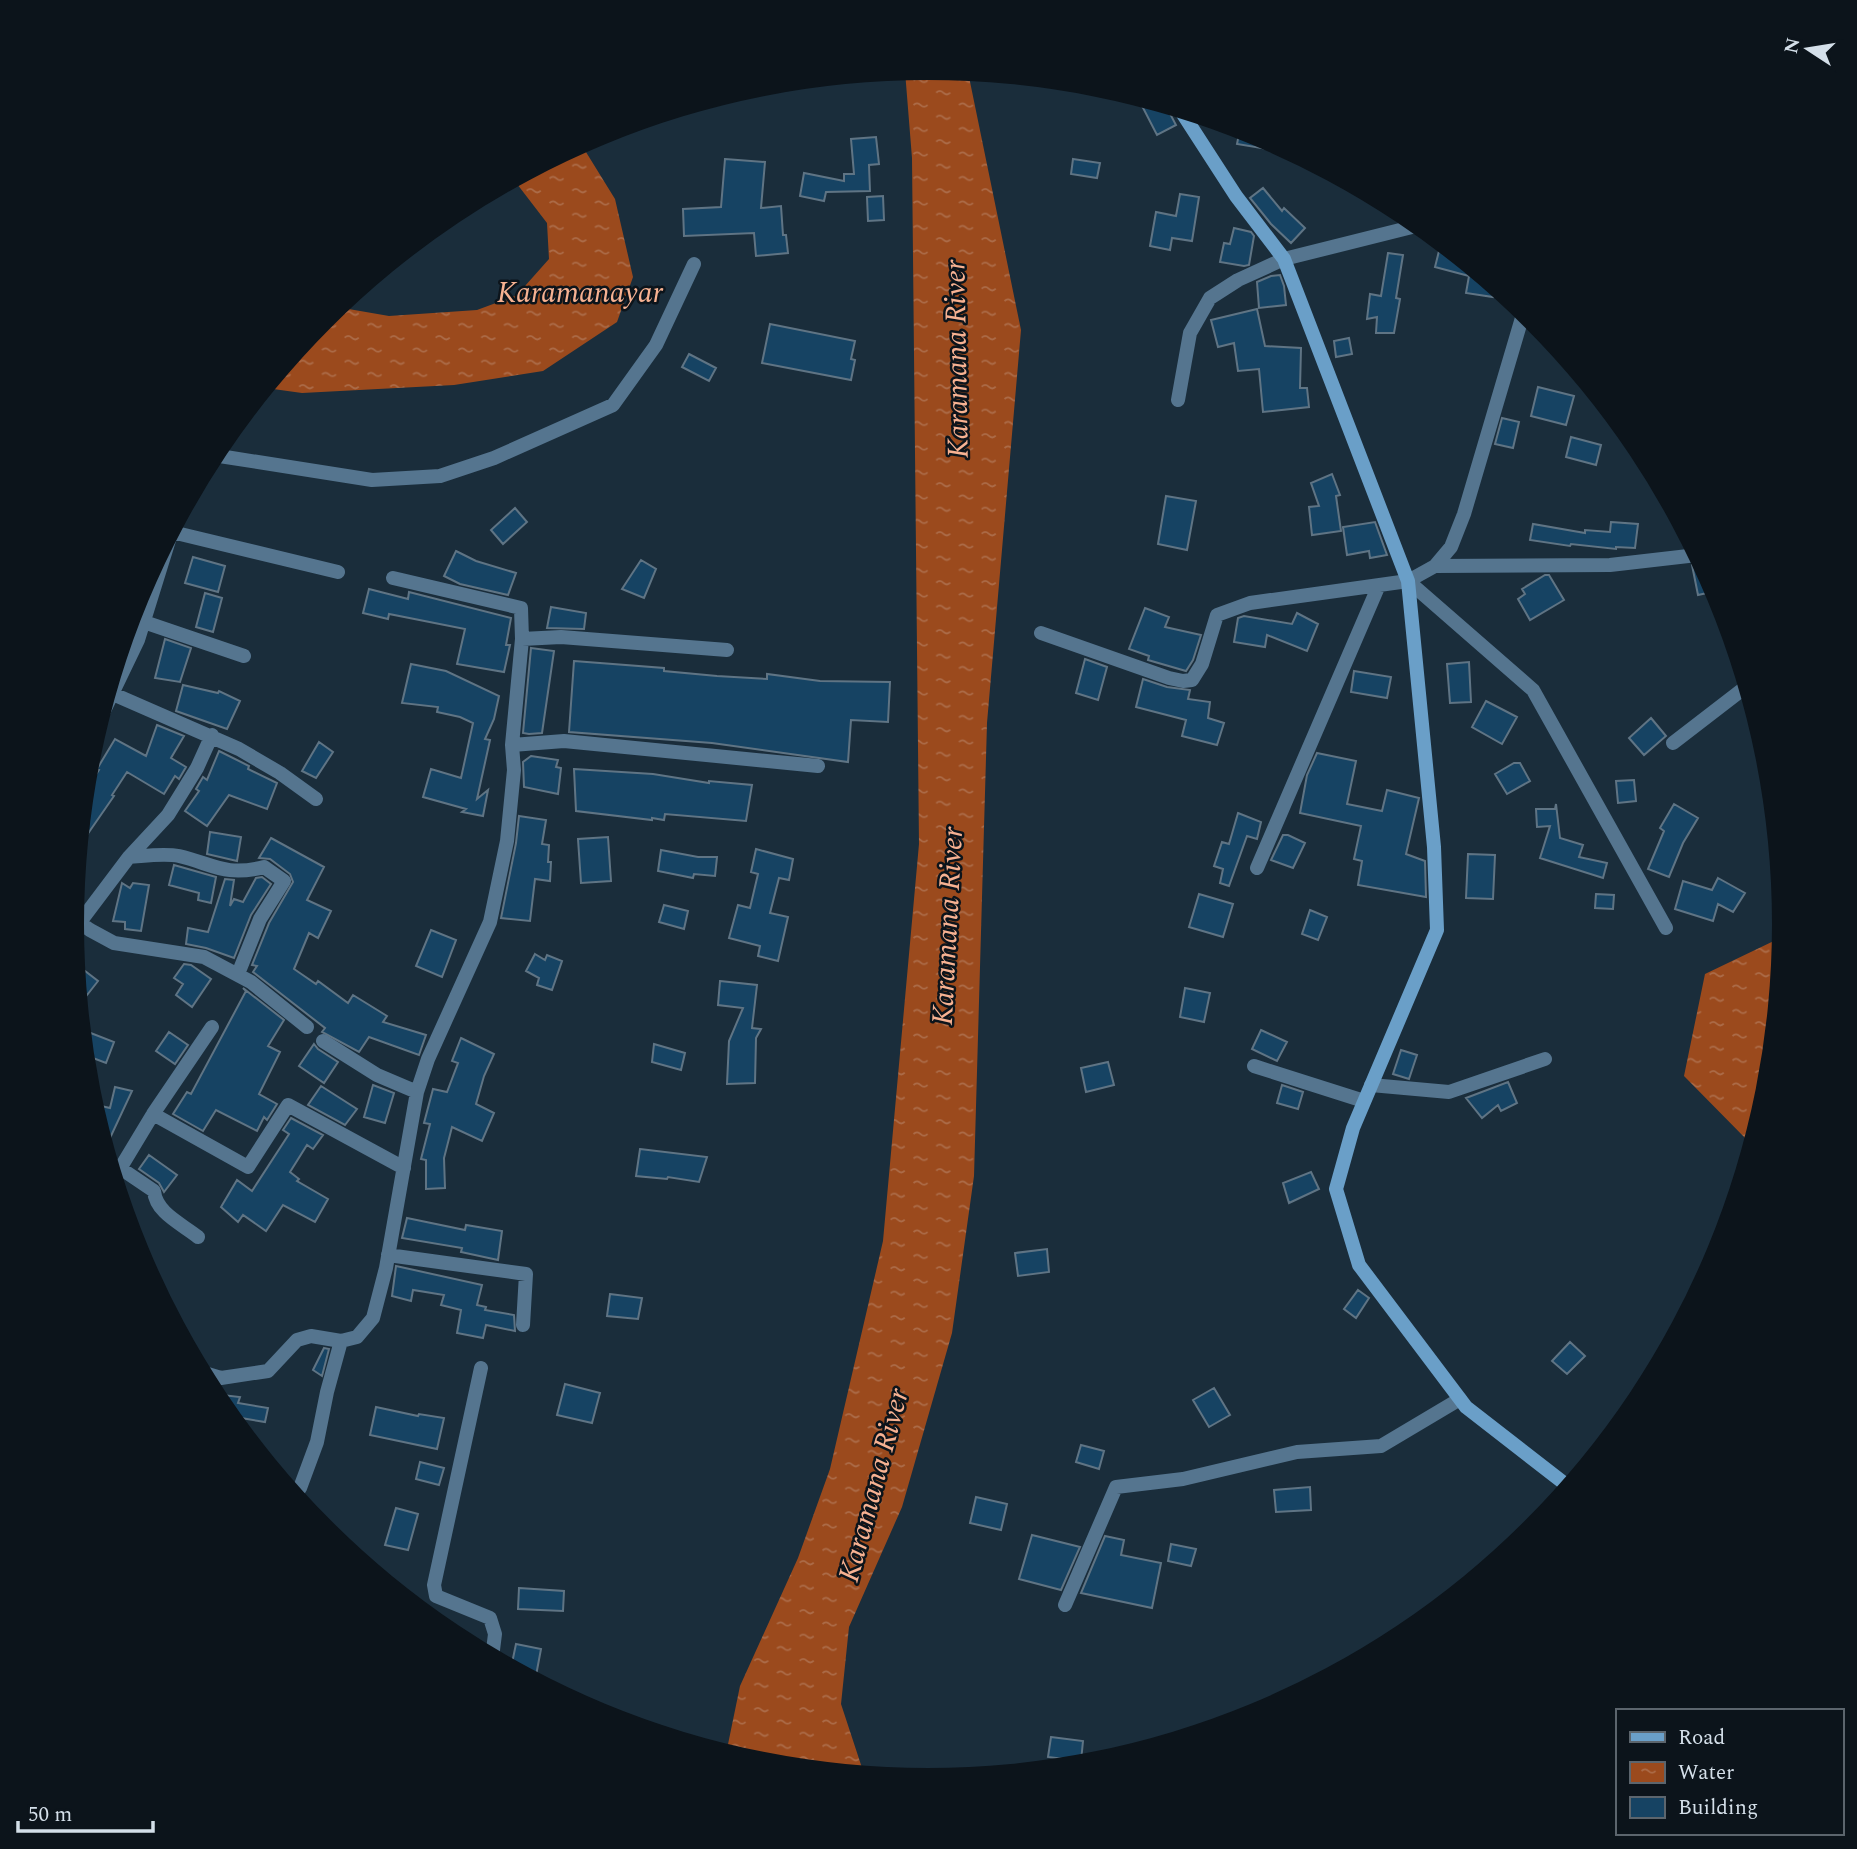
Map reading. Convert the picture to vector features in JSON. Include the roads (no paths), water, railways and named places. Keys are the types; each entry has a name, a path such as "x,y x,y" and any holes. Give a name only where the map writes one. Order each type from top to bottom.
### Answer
{"main road":[{"path":"1188,121 1236,196 1284,260 1408,581 1434,847 1437,930 1353,1128 1336,1189 1359,1265 1466,1407 1562,1482"}],"street":[{"path":"1178,400 1190,333 1210,298 1238,280 1284,260 1406,229"},
{"path":"226,457 372,480 440,476 494,458 613,405 656,345 694,264"},
{"path":"1041,633 1169,678 1192,680 1197,674 1217,615 1250,603 1408,581 1435,566 1451,547 1464,514 1520,324"},
{"path":"178,540 338,572"},
{"path":"1435,566 1610,565 1687,556"},
{"path":"217,1377 268,1371 297,1340 311,1336 341,1341 357,1337 373,1318 388,1255 417,1092 428,1059 490,922 507,841 522,639 521,608 393,578"},
{"path":"1408,581 1533,690 1665,928"},
{"path":"1257,868 1379,585"},
{"path":"123,672 138,640 152,596"},
{"path":"144,622 244,656"},
{"path":"522,639 561,637 727,649"},
{"path":"1673,743 1740,692"},
{"path":"116,695 212,735 280,773 316,799"},
{"path":"85,910 129,856 169,816 197,768 212,735"},
{"path":"512,746 564,740 818,766"},
{"path":"129,856 177,856 212,868 246,872 264,867 284,881 260,919 238,974"},
{"path":"84,926 114,943 204,957 238,974 307,1027"},
{"path":"120,1167 212,1027"},
{"path":"323,1041 377,1075 417,1092"},
{"path":"1371,1085 1449,1092 1545,1059"},
{"path":"1254,1066 1364,1101"},
{"path":"153,1114 248,1167 288,1105 404,1168"},
{"path":"123,1175 153,1191 154,1200 159,1207 198,1237"},
{"path":"388,1255 526,1274 523,1325"},
{"path":"300,1488 317,1442 341,1341"},
{"path":"481,1368 434,1585 436,1596 490,1618 495,1634 493,1647"},
{"path":"1065,1605 1115,1487 1183,1479 1297,1452 1381,1446 1460,1399"}],"water":[{"name":"Karamana River","path":"906,81 970,81 1021,330 987,723 974,1176 952,1333 902,1507 849,1627 841,1704 861,1766 818,1761 728,1744 740,1686 798,1558 830,1469 883,1241 919,844 912,158"},
{"name":"Karamanayar","path":"587,154 615,199 633,277 617,322 543,371 454,385 302,393 277,389 351,310 389,316 477,310 517,295 549,259 547,223 520,187"},
{"path":"1772,942 1765,1035 1745,1138 1684,1076 1705,974"}]}
